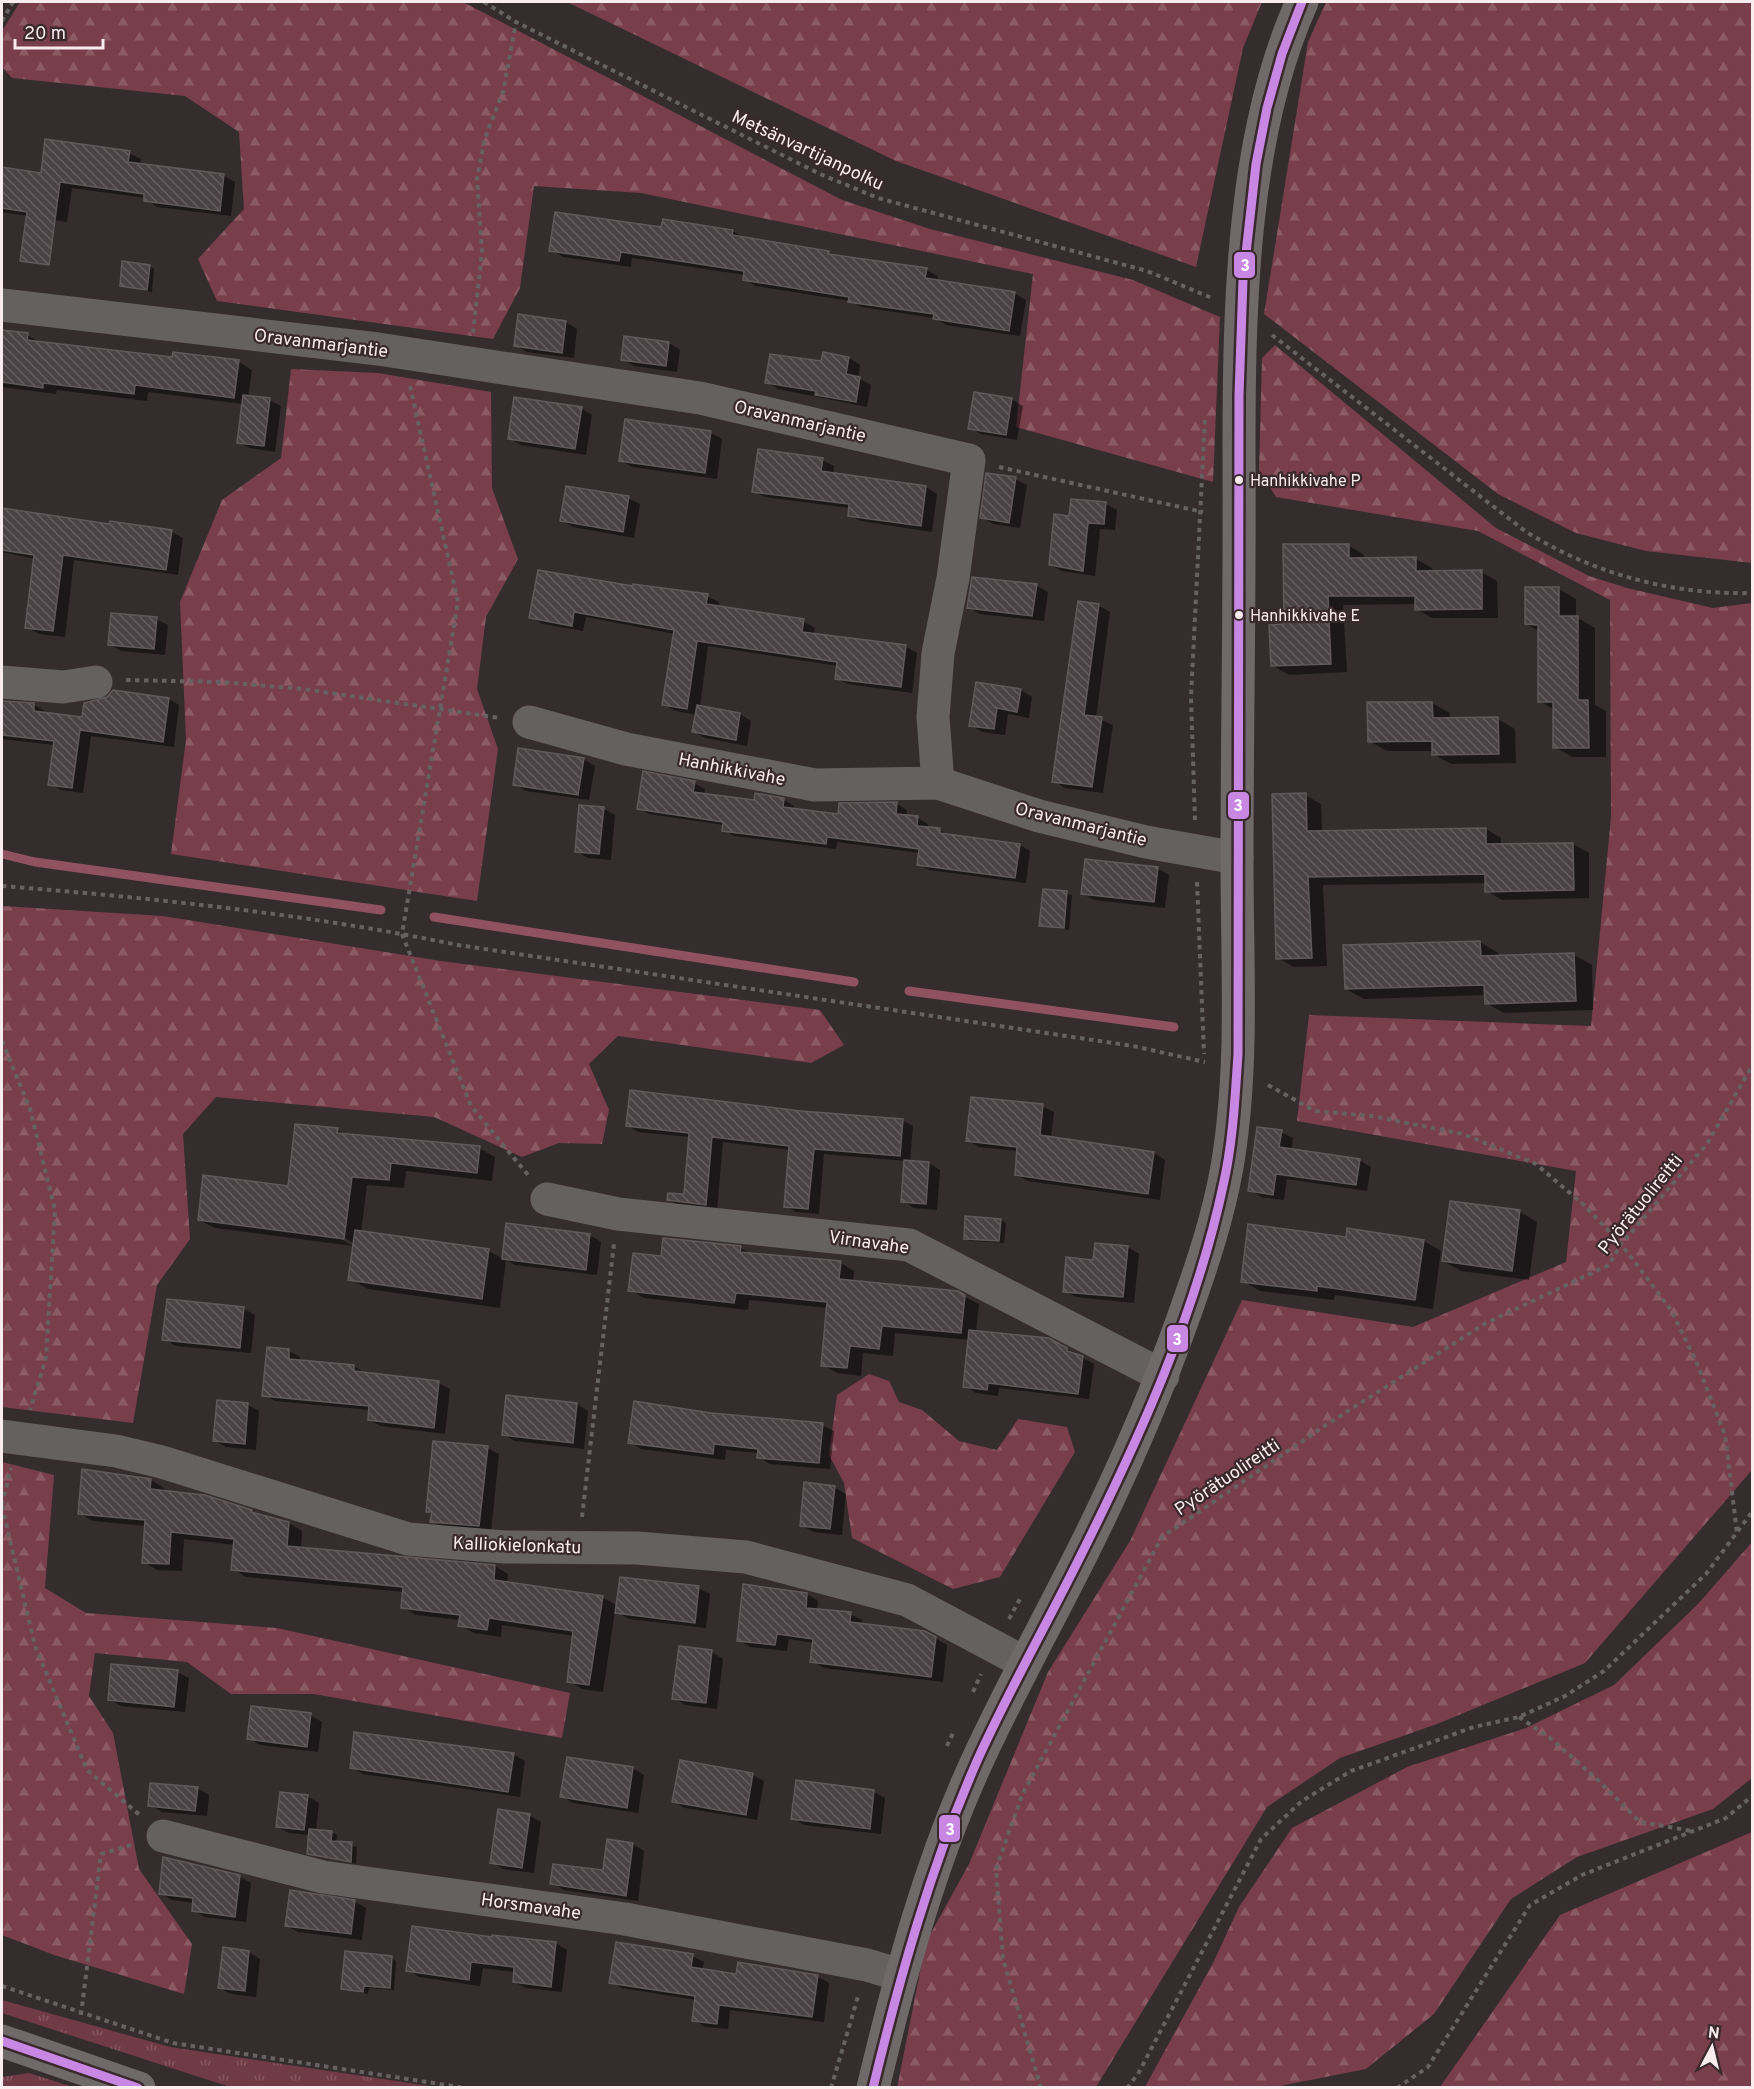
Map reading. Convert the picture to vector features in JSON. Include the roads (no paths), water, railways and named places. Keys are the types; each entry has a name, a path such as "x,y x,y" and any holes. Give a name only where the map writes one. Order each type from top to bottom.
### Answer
{"main road":[{"path":"873,2088 900,1975 951,1824 978,1759 1093,1531 1163,1376 1212,1238 1228,1156 1220,1064 1237,858 1239,515 1223,307 1253,184 1266,109 1284,42 1302,2"},
{"path":"2,2041 139,2088"}],"street":[{"name":"Oravanmarjantie","path":"2,305 402,353 700,398 969,460 953,578 938,653 933,717 938,783 1039,816 1237,858"},
{"path":"2,682 63,687 96,682"},
{"name":"Hanhikkivahe","path":"529,722 626,749 815,784 938,783"},
{"name":"Virnavahe","path":"547,1199 618,1214 909,1245 1163,1376"},
{"name":"Kalliokielonkatu","path":"10,1437 116,1451 162,1462 408,1539 505,1547 637,1548 746,1557 907,1600 1025,1663"},
{"name":"Horsmavahe","path":"164,1836 323,1877 625,1919 867,1965 900,1975"}],"waterway":[{"path":"2,854 35,862 381,910"},
{"path":"434,917 854,982"},
{"path":"909,991 1174,1027"}],"place":[{"name":"Hanhikkivahe P","path":"1239,480"},
{"name":"Hanhikkivahe E","path":"1239,615"}]}
